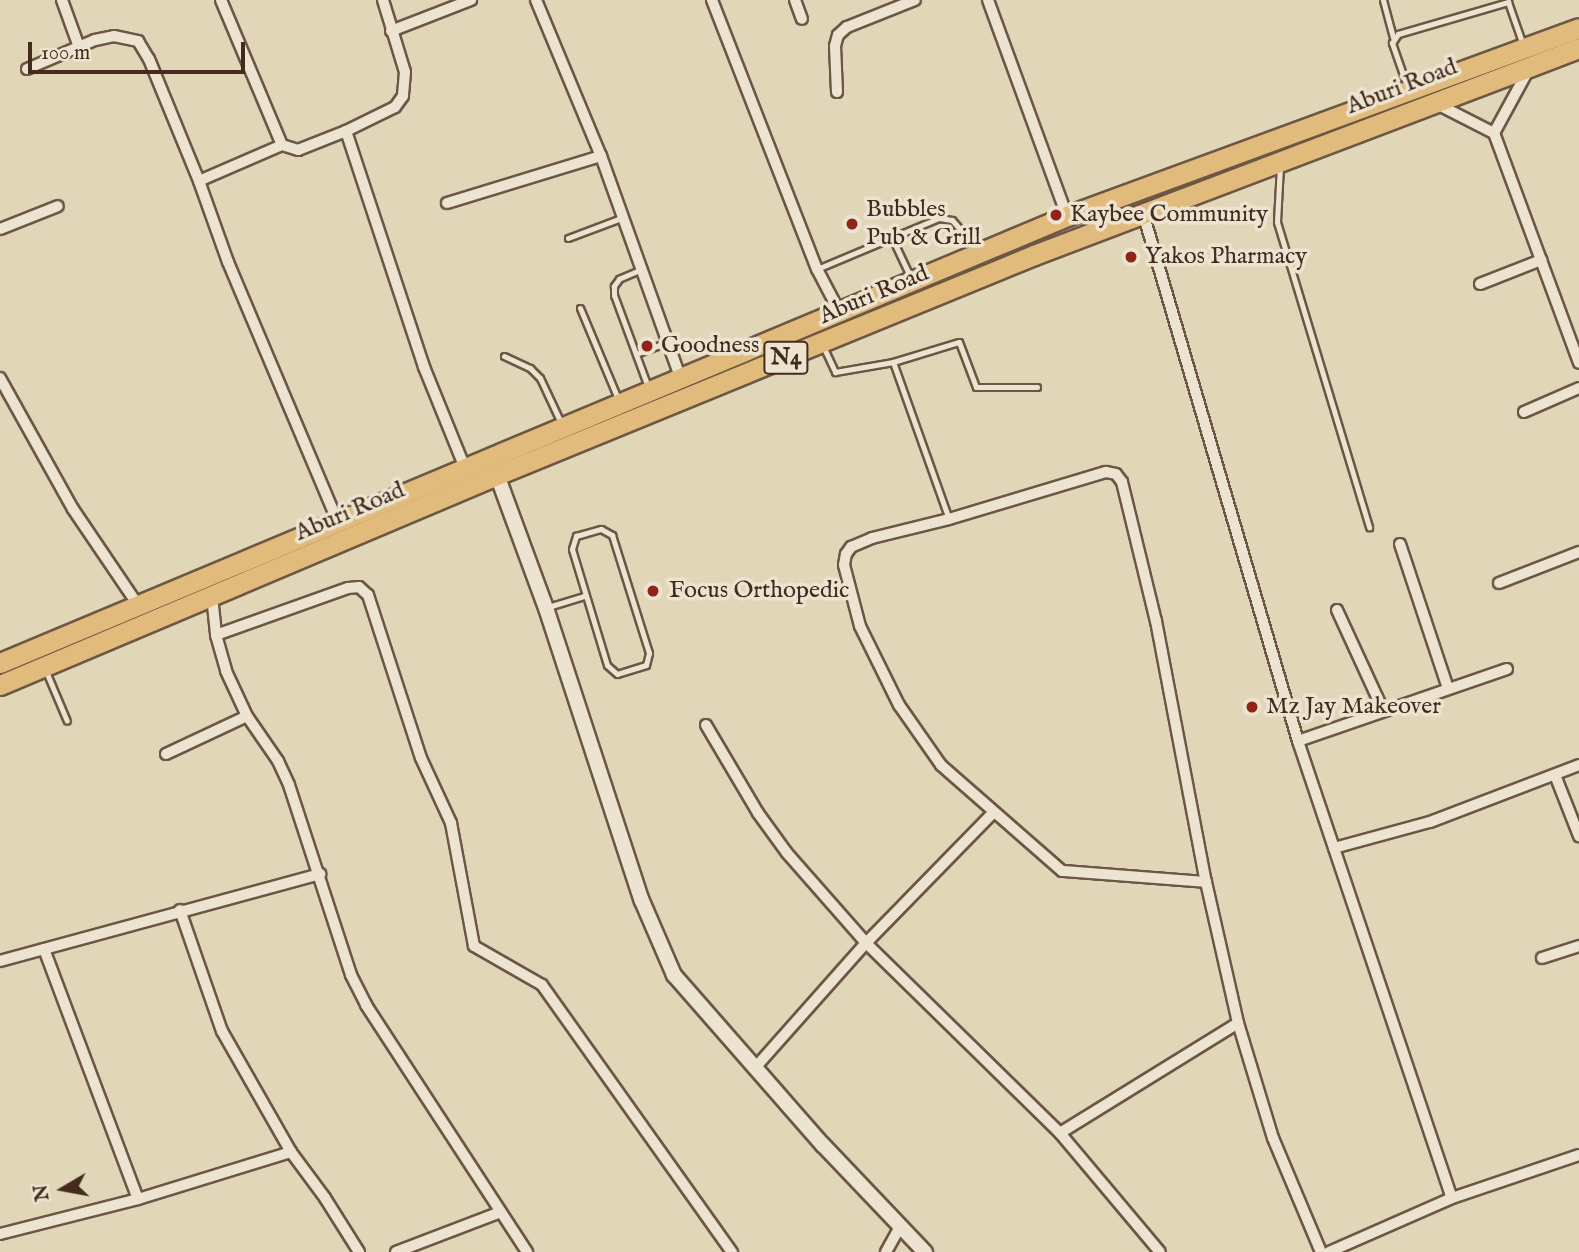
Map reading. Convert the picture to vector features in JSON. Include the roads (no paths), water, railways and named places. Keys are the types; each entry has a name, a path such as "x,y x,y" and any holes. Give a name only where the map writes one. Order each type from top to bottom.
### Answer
{"highway":[{"name":"Aburi Road","path":"0,685 497,475 1143,213 1433,101 1579,28"},
{"name":"Aburi Road","path":"0,663 650,393 912,279 1067,216 1409,90 1527,56 1579,48"},
{"path":"811,322 821,344"}],"street":[{"path":"62,0 79,47"},
{"path":"221,0 282,145"},
{"path":"200,181 282,145 298,150 395,107 403,96 405,72 383,0"},
{"path":"391,31 471,0"},
{"path":"536,0 601,156 681,380"},
{"path":"712,0 817,269 839,311"},
{"path":"795,0 802,19"},
{"path":"837,92 835,46 838,35 847,27 915,0"},
{"path":"988,0 1067,216"},
{"path":"27,69 79,47 114,36 138,41 149,59 200,181 228,262 338,522"},
{"path":"1494,133 1527,56"},
{"path":"1433,101 1494,133 1579,363"},
{"path":"346,131 424,367 464,468"},
{"path":"447,202 601,156"},
{"path":"0,229 58,206"},
{"path":"1143,213 1298,741 1451,1198"},
{"path":"1480,284 1541,260"},
{"path":"0,378 73,509 138,605"},
{"path":"1524,412 1579,388"},
{"path":"1206,882 1062,872 941,765 899,705 860,626 844,565 846,554 851,547 872,538 949,519 1106,472 1116,474 1122,482 1156,621 1206,882 1238,1023 1273,1138 1321,1252"},
{"path":"497,475 546,608 642,901 669,964 690,996 754,1069 925,1252"},
{"path":"1400,544 1448,688"},
{"path":"1499,583 1579,552"},
{"path":"216,635 348,588 359,587 368,595 421,758 451,822 474,946 542,985 732,1252"},
{"path":"212,596 216,635 226,671 247,716 278,761 320,874 351,975 366,1005 527,1252"},
{"path":"1337,610 1383,710"},
{"path":"1298,741 1507,669"},
{"path":"166,754 247,716"},
{"path":"706,725 758,813 787,853 866,943 1060,1133 1160,1252"},
{"path":"1334,848 1430,822 1579,765"},
{"path":"1555,775 1579,836"},
{"path":"754,1069 866,943 993,813"},
{"path":"0,961 320,874"},
{"path":"180,910 222,1031 291,1152 326,1198 359,1252"},
{"path":"1542,958 1579,946"},
{"path":"44,949 138,1199"},
{"path":"1060,1133 1238,1023"},
{"path":"0,1234 138,1199 291,1152"},
{"path":"1329,1252 1451,1198 1579,1155"},
{"path":"396,1252 501,1212"},
{"path":"886,1252 900,1227"}],"lane":[{"path":"1383,0 1409,90"},
{"path":"1393,38 1508,2 1527,56"},
{"path":"1280,160 1277,222 1369,527"},
{"path":"568,238 624,217"},
{"path":"817,269 939,218 951,219 962,228 979,252"},
{"path":"891,238 912,279"},
{"path":"642,269 619,279 614,286 614,295 650,393"},
{"path":"580,308 620,405"},
{"path":"636,354 668,342"},
{"path":"821,344 835,372 893,362 959,342 976,387 1037,387"},
{"path":"504,356 530,368 540,378 563,428"},
{"path":"893,362 949,519"},
{"path":"601,529 607,530 612,535 649,653 646,665 617,674 611,671 585,596 572,541 576,536 601,529"},
{"path":"546,608 585,596"},
{"path":"44,666 67,722"}],"place":[{"name":"Kaybee Community","path":"1056,215"},
{"name":"Bubbles Pub & Grill","path":"852,224"},
{"name":"Yakos Pharmacy","path":"1131,257"},
{"name":"Goodness","path":"647,346"},
{"name":"Focus Orthopedic","path":"653,591"},
{"name":"Mz Jay Makeover","path":"1252,707"}]}
